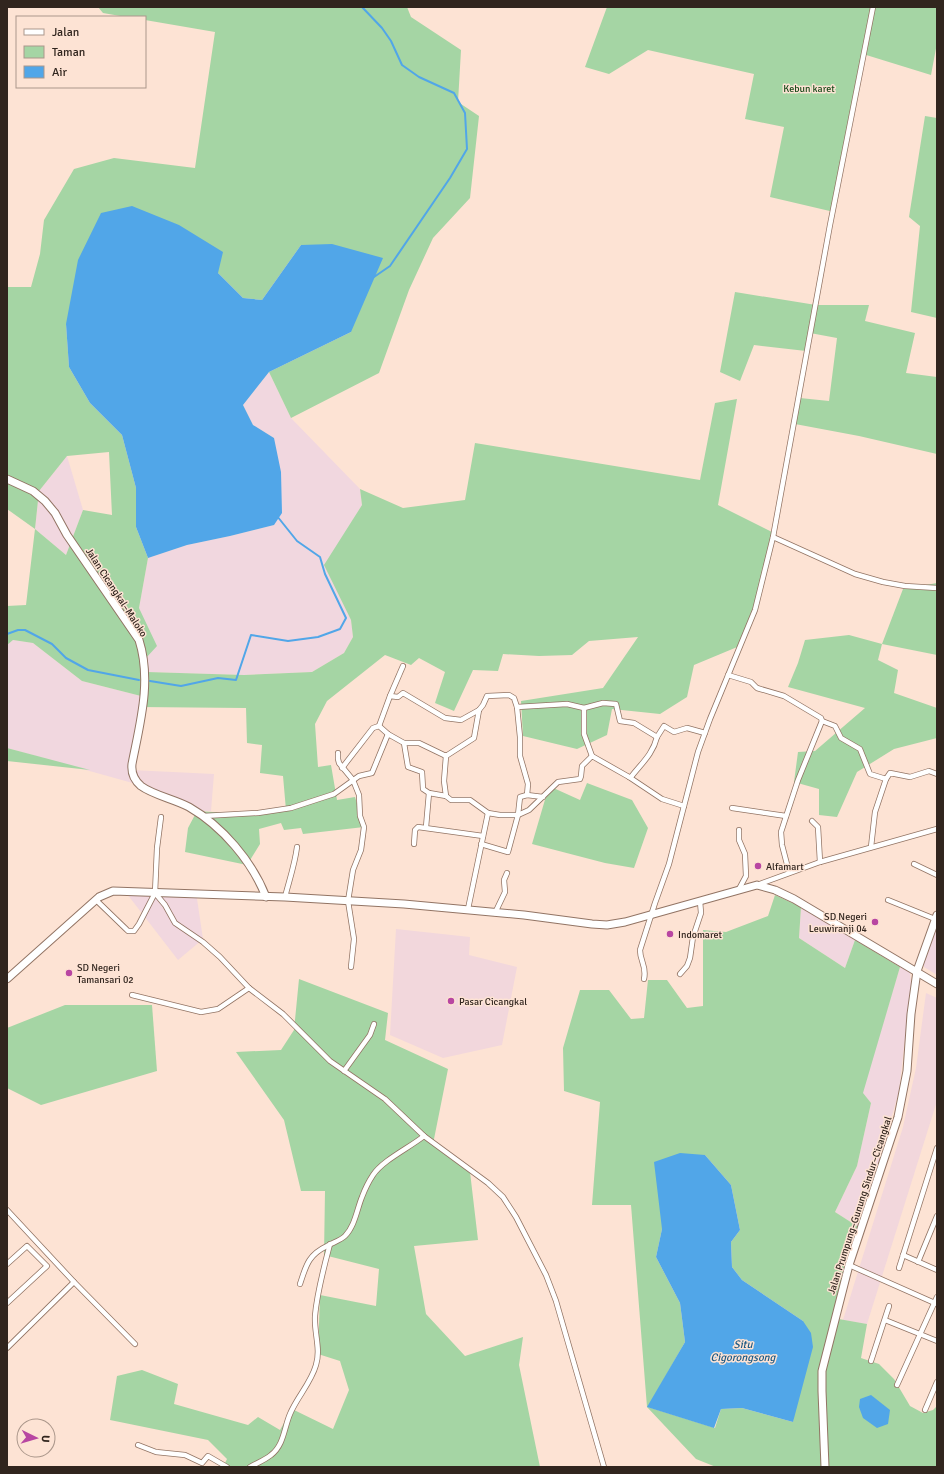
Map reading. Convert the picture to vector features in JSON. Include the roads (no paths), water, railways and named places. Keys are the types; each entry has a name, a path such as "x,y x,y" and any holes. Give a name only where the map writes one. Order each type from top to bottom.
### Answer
{"main road":[{"name":"Jalan Cicangkal–Maloko","path":"7,479 33,491 45,501 55,513 67,535 139,640 144,655 144,685 143,706 132,764 134,778 140,785 188,807 228,838 238,850 262,886 266,897"},
{"path":"7,979 96,900 104,894 113,891 285,897 348,901 468,910 592,924 607,924 625,922 757,885 775,890 794,899 937,984"},
{"name":"Jalan Prumpung–Gunung Sindur–Cicangkal","path":"825,1467 822,1371 849,1264 898,1117 907,1070 911,1014 917,971 936,917"}],"street":[{"path":"644,979 646,971 640,950 669,864 705,733 755,610 772,537 836,194 873,7"},
{"path":"772,537 855,574 883,582 905,586 937,588"},
{"path":"379,726 403,666"},
{"path":"728,674 751,682 757,688 784,696 820,718 822,721 835,726 841,738 860,749 870,774 886,779"},
{"path":"390,696 398,697 403,693 445,718 461,720 479,710 484,705 487,696 509,695 514,698 517,707 520,756 528,784 527,795"},
{"path":"517,707 567,704 584,708 603,703 616,704 620,721 634,723 657,737"},
{"path":"584,708 584,734 592,756 662,799 684,806"},
{"path":"446,756 474,738 479,710"},
{"path":"789,872 782,845 781,832 798,780 822,721"},
{"path":"379,726 388,734 404,742 419,743 446,756"},
{"path":"342,768 373,728 379,726"},
{"path":"628,777 650,755 655,747 657,737 664,726 674,732 687,728 705,733"},
{"path":"201,816 258,813 291,808 334,794 359,776 372,773 388,734"},
{"path":"404,742 408,767 422,772 423,789 428,794 446,796 451,800 470,800 488,813 500,815 518,815 529,810 558,782 580,779 582,766 592,756"},
{"path":"338,752 338,759 342,768 352,780 359,795 360,816 364,834 361,850 353,870 348,901 354,939 351,966"},
{"path":"446,756 444,781 446,796"},
{"path":"871,848 875,812 886,779 890,773 910,777 929,771 937,774"},
{"path":"426,827 428,794"},
{"path":"481,844 508,852 518,815 520,797 527,795 544,796"},
{"path":"732,808 786,816"},
{"path":"468,910 488,813"},
{"path":"96,900 128,931 134,931 155,893 157,848 161,817"},
{"path":"812,821 818,827 820,862"},
{"path":"414,844 416,828 426,827 483,836"},
{"path":"757,885 789,872 820,862 937,829"},
{"path":"739,830 739,840 745,854 746,876 739,889"},
{"path":"285,897 296,859 297,847"},
{"path":"914,864 937,875"},
{"path":"496,913 505,892 504,880 507,873"},
{"path":"155,893 165,905 175,923 203,942 220,957 249,988 283,1014 330,1060 385,1099 424,1136 488,1183 503,1197 516,1218 546,1275 556,1301 604,1467"},
{"path":"888,900 936,917"},
{"path":"680,974 687,966 690,958 693,937 701,913 700,901"},
{"path":"132,995 201,1012 218,1010 249,988"},
{"path":"344,1071 370,1035 374,1024"},
{"path":"300,1284 306,1264 310,1258 318,1250 345,1236 350,1229 362,1195 374,1174 380,1167 412,1146 424,1136"},
{"path":"899,1268 935,1162 937,1148"},
{"path":"7,1210 74,1282 136,1344"},
{"path":"918,1262 937,1216"},
{"path":"250,1467 271,1455 278,1448 290,1413 312,1376 316,1365 318,1356 315,1317 330,1244"},
{"path":"7,1264 27,1246 47,1266 7,1303"},
{"path":"903,1255 937,1270"},
{"path":"849,1264 936,1303"},
{"path":"8,1347 74,1282"},
{"path":"897,1385 937,1298"},
{"path":"871,1361 889,1306"},
{"path":"885,1320 937,1341"},
{"path":"925,1410 937,1382"},
{"path":"138,1445 156,1452 185,1455 202,1463 208,1456 227,1467"}],"water":[{"path":"132,206 179,225 223,252 218,273 243,298 262,300 301,245 332,244 383,258 351,332 269,372 243,405 253,425 274,438 281,472 282,513 274,525 187,545 148,558 136,527 136,488 122,435 90,403 69,367 66,324 78,260 101,213"},
{"name":"Situ Cigorongsong","path":"680,1153 705,1155 731,1185 740,1230 731,1242 732,1267 742,1280 803,1321 811,1333 813,1347 793,1422 742,1408 721,1409 714,1428 647,1407 685,1342 680,1303 656,1257 662,1229 654,1162"},
{"path":"871,1395 890,1410 888,1424 877,1428 863,1418 859,1407 860,1399"}],"waterway":[{"path":"362,7 382,28 391,41 402,65 419,77 454,93 465,113 467,149 450,178 390,266 374,277"},
{"path":"150,681 181,686 218,678 236,680 251,635 288,641 318,637 340,629 346,618 325,574 320,557 297,541 277,516"},
{"path":"7,634 18,630 25,630 52,644 66,658 88,670 139,680"}],"place":[{"name":"Alfamart","path":"758,866"},
{"name":"SD Negeri Leuwiranji 04","path":"875,922"},
{"name":"Indomaret","path":"670,934"},
{"name":"SD Negeri Tamansari 02","path":"69,973"},
{"name":"Pasar Cicangkal","path":"451,1001"}],"park label":[{"name":"Kebun karet","path":"809,88"}]}
